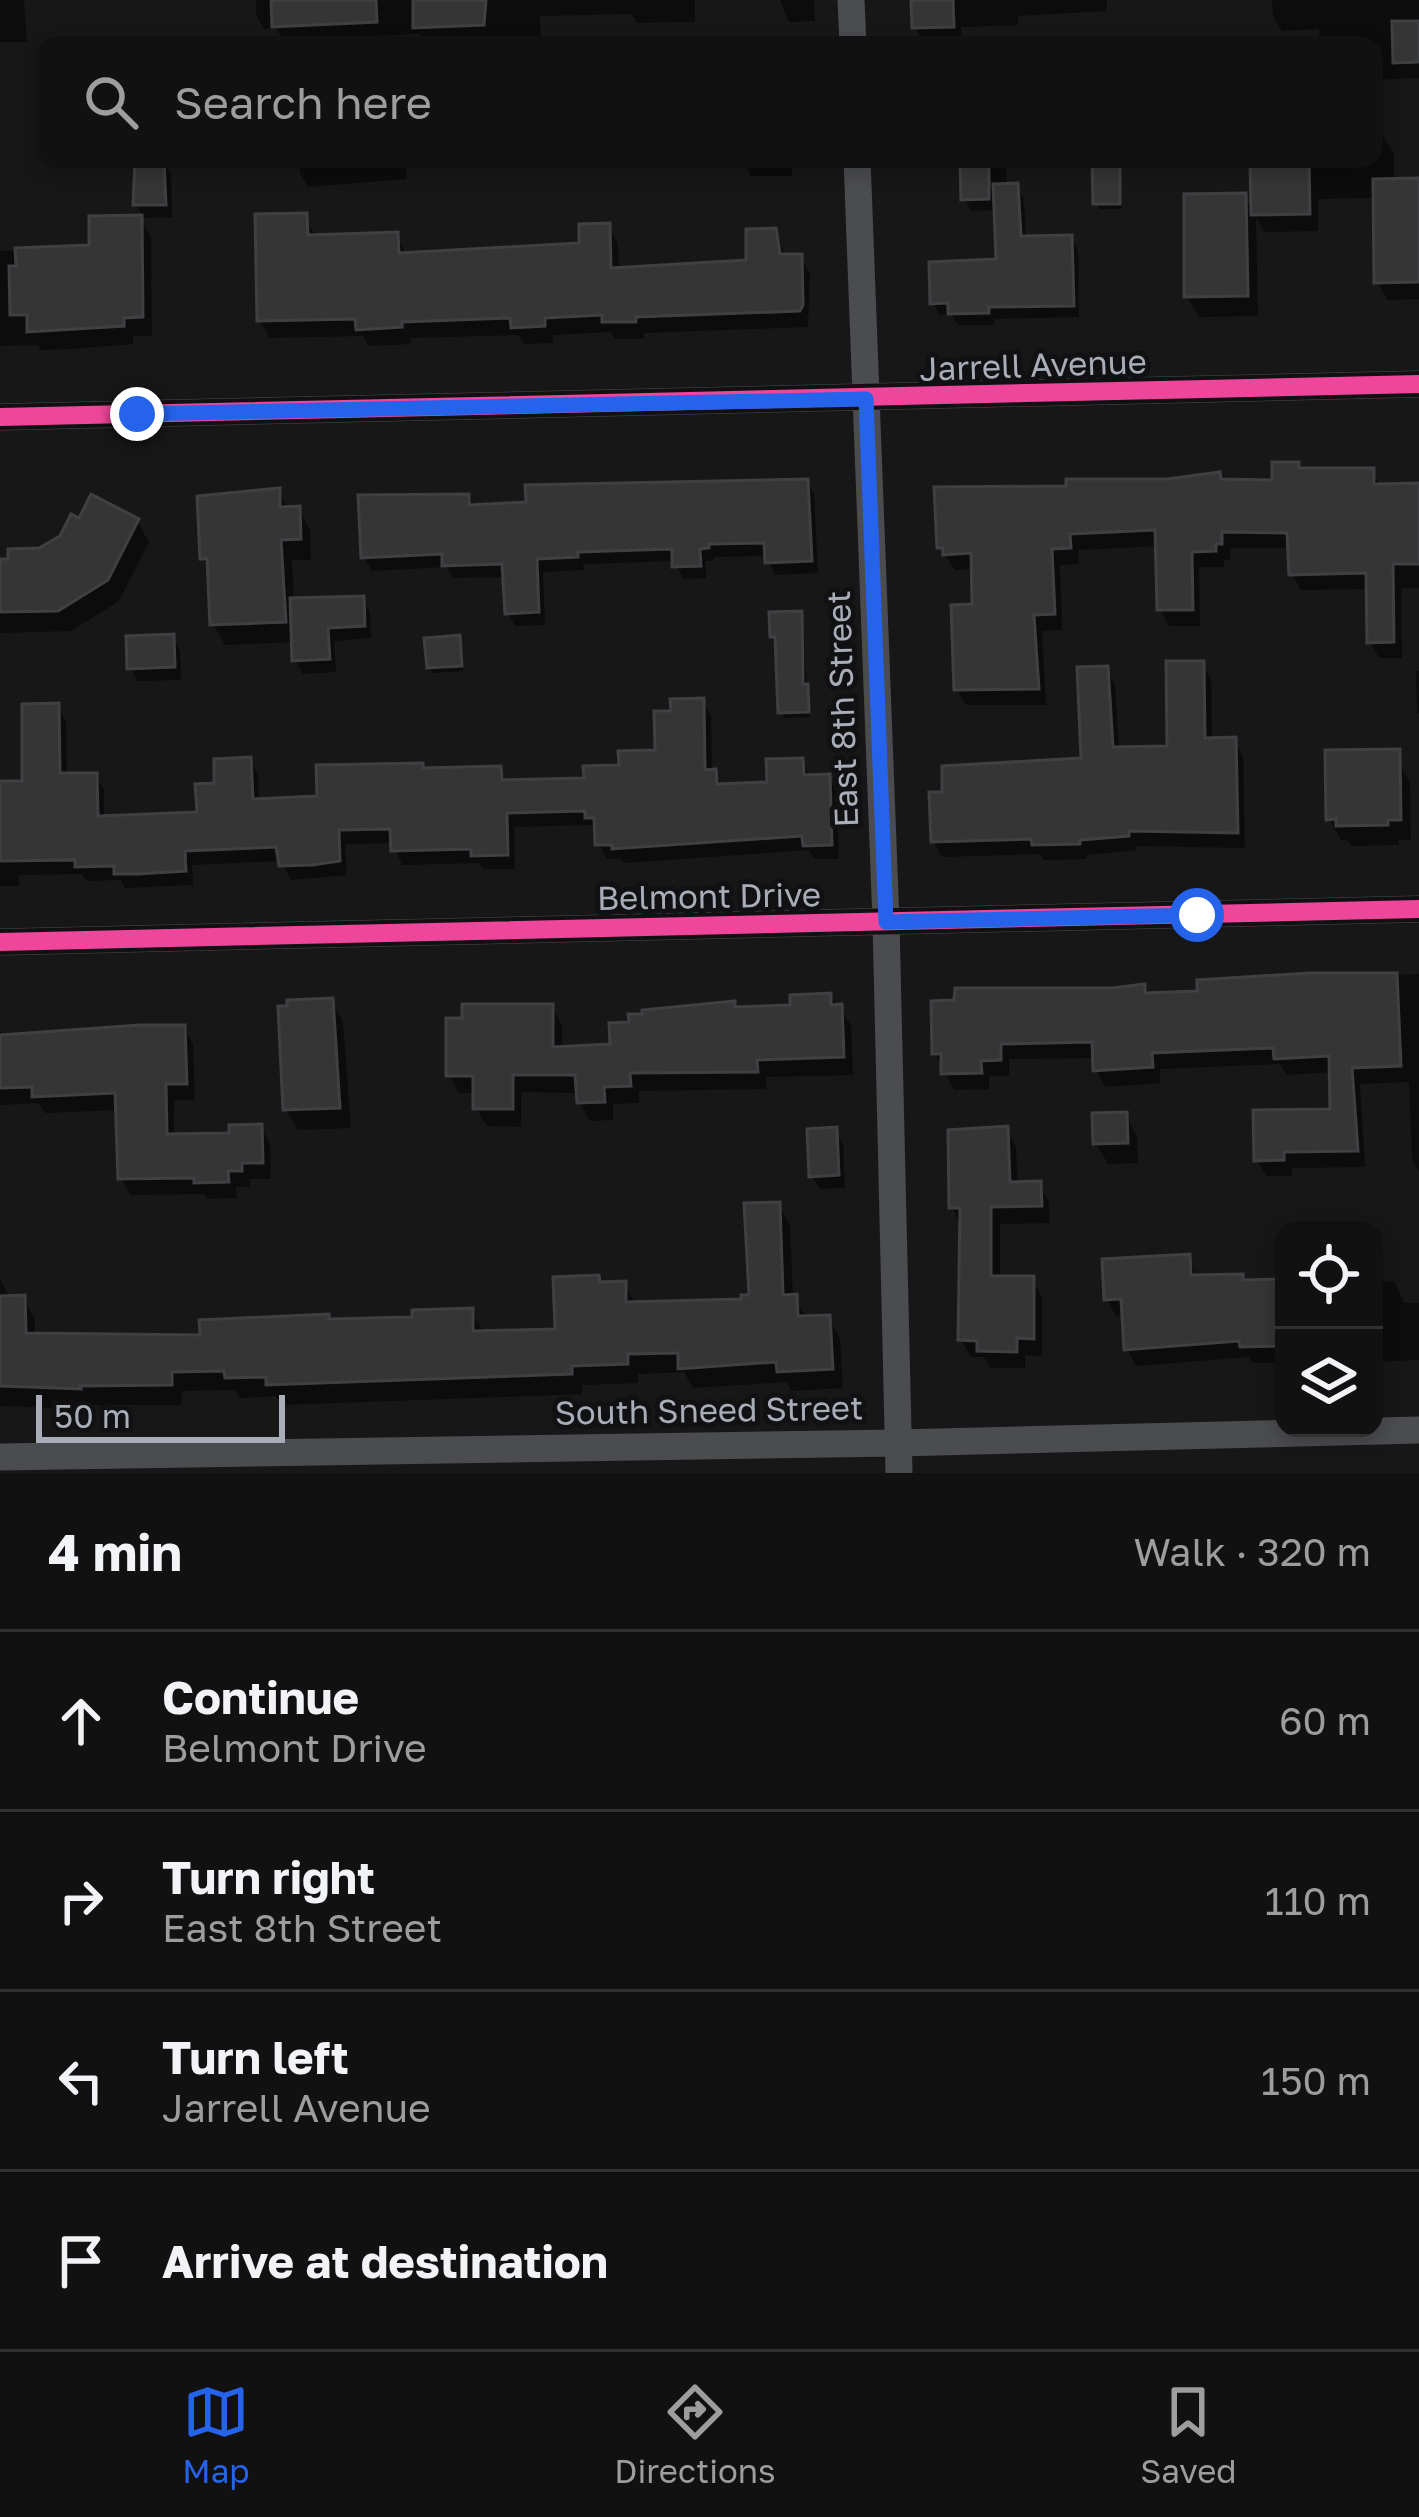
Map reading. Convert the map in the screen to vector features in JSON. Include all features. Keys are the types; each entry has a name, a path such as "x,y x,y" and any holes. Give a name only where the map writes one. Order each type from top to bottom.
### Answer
{"street":[{"path":"851,0 853,36"},
{"name":"East 8th Street","path":"857,168 886,922 899,1473"},
{"name":"Jarrell Avenue","path":"0,417 1419,384"},
{"name":"Belmont Drive","path":"0,942 1419,909"},
{"name":"South Sneed Street","path":"0,1457 1419,1430"}],"building":[{"path":"271,0 376,0 377,22 272,27"},
{"path":"413,0 486,0 484,25 413,28"},
{"path":"911,0 953,0 954,27 912,28"},
{"path":"1392,21 1419,21 1419,62 1393,63"},
{"path":"135,168 164,168 166,205 133,205"},
{"path":"960,168 989,168 989,199 961,200"},
{"path":"1092,168 1120,168 1120,204 1093,204"},
{"path":"1250,168 1309,168 1310,214 1251,215"},
{"path":"1419,178 1419,282 1374,283 1373,179"},
{"path":"1018,183 1021,236 1072,235 1074,306 989,307 989,313 948,314 948,303 930,304 929,262 996,259 993,184"},
{"path":"1246,193 1248,296 1184,297 1184,194"},
{"path":"307,213 308,235 398,232 399,253 579,243 579,224 610,223 611,268 746,260 746,229 776,228 780,254 802,254 803,305 800,311 636,317 636,322 602,322 602,315 545,318 545,326 511,328 510,318 402,322 402,327 356,330 355,319 257,321 255,214"},
{"path":"142,215 143,317 124,318 124,326 27,332 27,315 10,315 9,266 16,266 15,248 89,245 89,216"},
{"path":"1272,462 1299,462 1299,468 1374,468 1374,484 1419,483 1419,564 1393,564 1394,642 1367,643 1366,573 1289,575 1287,533 1222,532 1222,544 1216,544 1216,551 1192,552 1193,610 1157,610 1155,530 1070,534 1071,548 1052,549 1055,614 1034,615 1039,689 954,690 951,605 972,604 971,553 943,555 943,548 937,548 934,487 1066,486 1066,479 1167,479 1220,472 1221,479 1272,480"},
{"path":"808,479 812,561 765,563 764,543 709,544 700,549 701,566 672,567 672,549 578,552 578,557 537,559 539,612 505,614 502,564 442,566 442,554 361,558 358,495 469,494 469,505 526,502 525,485"},
{"path":"280,488 280,507 300,506 301,539 281,540 286,622 210,625 207,559 200,559 197,496"},
{"path":"91,494 139,519 108,580 58,611 0,612 0,559 8,559 8,549 39,548 60,536 71,514 79,518"},
{"path":"364,596 365,626 328,628 330,659 292,661 290,598"},
{"path":"802,611 803,684 808,684 809,712 778,713 775,637 770,637 769,612"},
{"path":"174,634 175,667 127,669 126,636"},
{"path":"460,635 462,666 427,668 424,638"},
{"path":"1166,661 1204,661 1205,738 1236,737 1238,833 1129,831 1129,836 1080,840 1080,844 1032,845 1031,839 931,842 929,792 942,792 942,766 1081,758 1077,667 1108,666 1113,747 1167,746"},
{"path":"704,698 705,770 716,769 717,784 767,782 766,759 803,758 804,775 830,774 832,845 803,846 802,836 612,849 612,845 595,845 594,818 585,818 585,811 507,813 508,855 471,856 471,849 391,851 390,829 339,830 340,861 312,865 279,866 276,847 185,851 186,871 137,874 114,874 114,866 75,867 75,860 0,861 0,781 22,781 22,704 59,703 60,773 97,773 98,816 197,812 195,784 214,783 214,759 251,757 253,799 317,796 316,765 501,766 502,780 584,778 583,766 619,765 618,751 655,750 654,711 671,711 670,699"},
{"path":"1400,749 1401,820 1388,820 1388,825 1336,826 1336,819 1326,820 1325,750"},
{"path":"1397,973 1401,1066 1352,1068 1358,1151 1284,1152 1284,1160 1254,1161 1253,1110 1330,1109 1329,1056 1274,1059 1273,1048 1152,1053 1153,1067 1093,1071 1092,1042 1001,1044 1001,1060 981,1061 982,1073 941,1074 941,1054 932,1054 931,1001 954,1000 955,988 1145,984 1145,993 1197,991 1197,980"},
{"path":"831,993 831,1005 842,1004 844,1057 757,1060 758,1072 630,1073 631,1086 604,1087 605,1102 577,1103 575,1075 513,1075 513,1109 473,1109 473,1076 446,1076 446,1018 462,1018 462,1004 553,1004 553,1047 610,1044 609,1023 629,1022 628,1014 642,1014 642,1010 735,1001 735,1007 790,1005 790,995"},
{"path":"333,998 340,1108 283,1110 278,1006 287,1006 287,1000"},
{"path":"185,1025 187,1084 166,1084 167,1134 229,1133 229,1125 262,1124 263,1163 242,1163 242,1171 228,1171 229,1182 118,1179 115,1093 32,1097 32,1087 0,1088 0,1035"},
{"path":"1127,1112 1128,1143 1093,1144 1092,1113"},
{"path":"1008,1126 1010,1182 1041,1181 1042,1206 991,1207 991,1276 1034,1276 1034,1339 1017,1338 1017,1352 977,1351 977,1341 958,1340 960,1208 949,1208 948,1130"},
{"path":"837,1127 839,1175 809,1177 807,1129"},
{"path":"780,1202 783,1295 797,1294 798,1316 830,1315 833,1369 777,1372 776,1362 678,1369 678,1353 628,1354 628,1364 572,1366 572,1374 266,1385 266,1377 225,1378 224,1371 172,1372 172,1385 0,1386 0,1296 25,1295 26,1333 200,1335 199,1320 329,1314 329,1319 412,1317 412,1310 473,1308 473,1331 555,1329 553,1277 599,1275 600,1282 626,1281 626,1302 749,1295 744,1203"},
{"path":"1190,1254 1191,1275 1275,1279 1275,1346 1240,1347 1239,1341 1124,1350 1121,1299 1104,1300 1102,1259"}],"cycle path":[{"path":"0,417 1419,384"},
{"path":"0,942 1419,909"}],"route":[{"path":"137,414 866,399 886,922 1197,915"}]}
